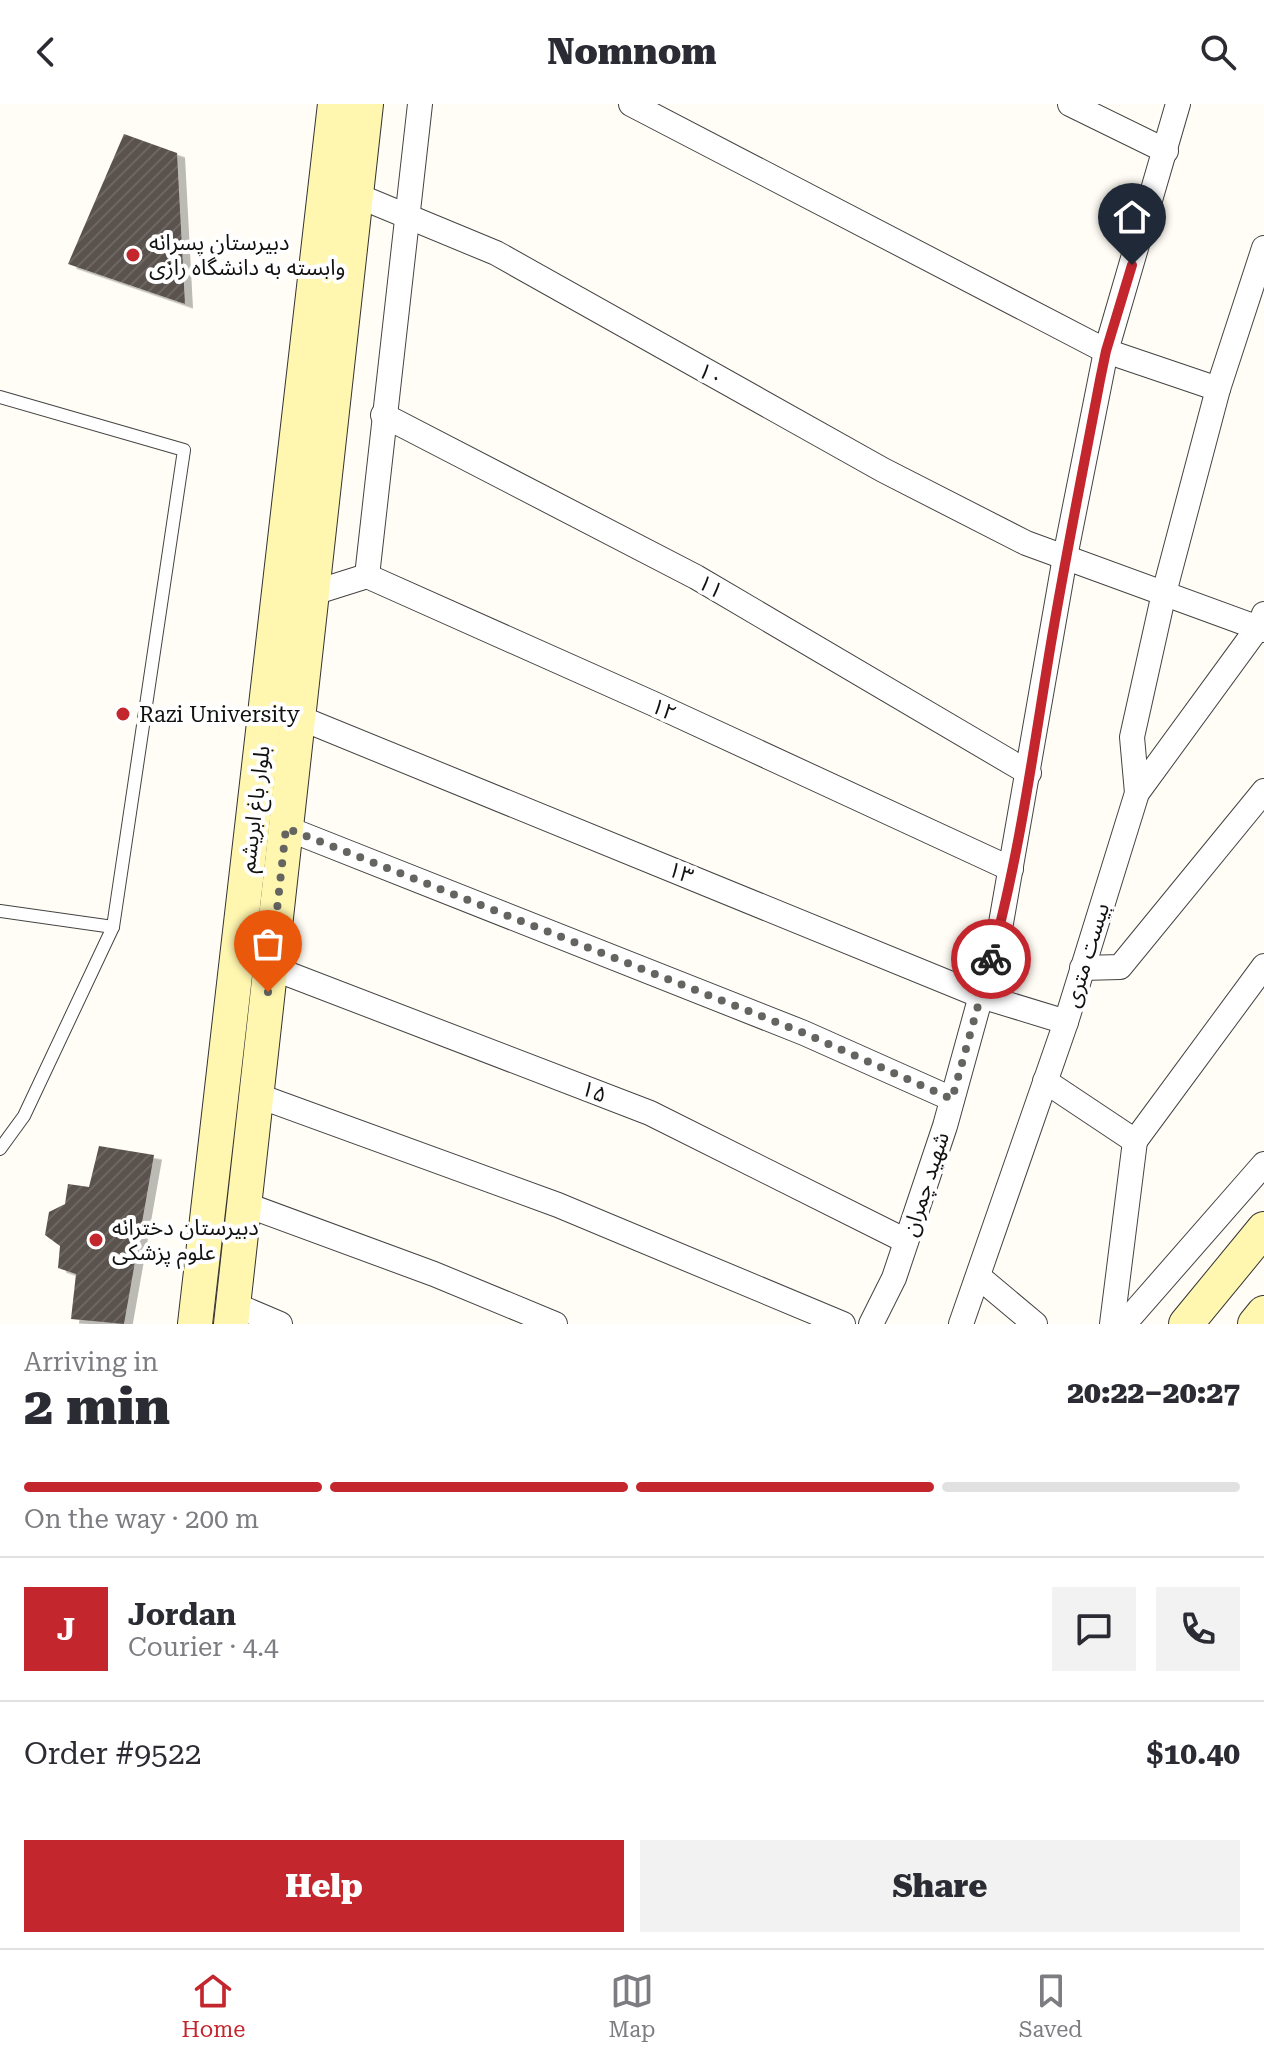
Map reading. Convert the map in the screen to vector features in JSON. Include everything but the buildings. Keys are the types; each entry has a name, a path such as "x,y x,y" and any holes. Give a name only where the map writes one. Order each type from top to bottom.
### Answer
{"main road":[{"name":"بلوار باغ ابریشم","path":"232,1314 300,700 299,611 335,104"},
{"name":"بلوار باغ ابریشم","path":"195,1324 270,672 299,611 366,104"},
{"path":"270,672 281,665 297,673 300,700"},
{"path":"1186,1324 1264,1229"},
{"path":"1255,1324 1264,1313"}],"street":[{"path":"299,611 367,576 420,104"},
{"path":"631,104 1106,351 1218,389"},
{"path":"1070,104 1166,151"},
{"name":"شهید چمران","path":"871,1324 894,1278 906,1241 952,1099 1001,923 1065,557 1106,351 1178,104"},
{"name":"۱۰","path":"356,195 496,253 883,470 1026,543 1164,593 1262,624"},
{"path":"1137,793 1132,737 1164,593 1218,389 1263,252"},
{"name":"۱۱","path":"383,415 696,577 1029,773"},
{"name":"۱۲","path":"367,576 1011,869"},
{"name":"بیست متری","path":"961,1324 1066,1022 1137,793 1262,624"},
{"name":"۱۳","path":"300,700 981,996 1066,1022"},
{"path":"1082,968 1120,967 1264,791"},
{"path":"286,828 804,1033 952,1099"},
{"path":"1112,1324 1135,1141 1264,966"},
{"name":"۱۵","path":"270,967 650,1113 906,1241"},
{"path":"1045,1081 1135,1141"},
{"path":"256,1095 558,1205 843,1324"},
{"path":"1124,1324 1264,1164"},
{"path":"244,1204 434,1274 555,1324"},
{"path":"979,1277 1035,1324"},
{"path":"232,1314 280,1324"}],"lane":[{"path":"0,397 184,450 113,927 24,1116 0,1149"},
{"path":"0,911 113,927"}],"way so far":[{"path":"268,992 286,828 804,1033 952,1099 991,959"}],"place":[{"name":"دبیرستان پسرانه وابسته به دانشگاه رازی","path":"133,255"},
{"name":"Razi University","path":"123,714"},
{"name":"دبیرستان دخترانه علوم پزشکی","path":"96,1240"}],"route":[{"path":"991,959 1001,923 1065,557 1100,380 1132,265"}]}
